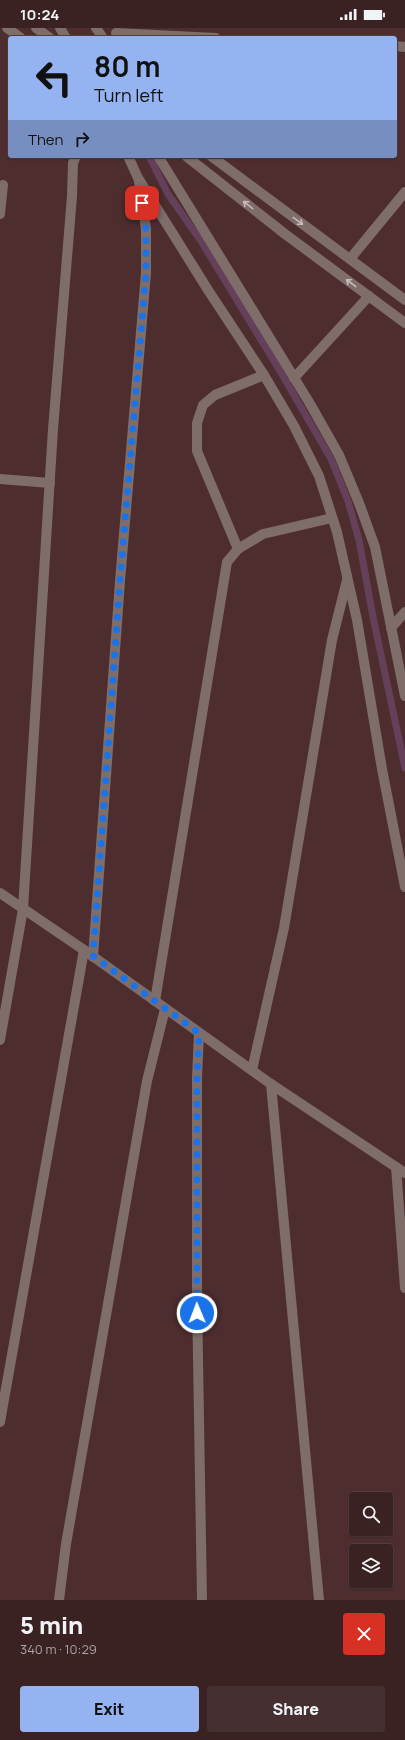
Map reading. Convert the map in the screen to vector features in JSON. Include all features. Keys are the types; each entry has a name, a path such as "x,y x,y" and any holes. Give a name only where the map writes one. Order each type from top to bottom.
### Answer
{"street":[{"path":"0,33 3,28"},
{"path":"7,28 19,36"},
{"path":"36,28 47,36"},
{"path":"116,33 176,36"},
{"path":"0,1040 23,909 50,483 72,196 73,163 75,158"},
{"path":"129,158 138,178 208,290 264,375 294,426 319,476 332,518 357,620 382,769 405,887"},
{"path":"159,158 294,378 339,455 360,503 375,547 391,628 402,666 405,696"},
{"path":"189,158 285,234 405,323"},
{"path":"214,158 405,300"},
{"path":"93,956 120,581 146,273 146,229 138,178"},
{"path":"0,214 3,185"},
{"path":"350,259 405,192"},
{"path":"294,378 369,296"},
{"path":"238,549 197,451 197,423 203,405 215,395 264,375"},
{"path":"0,479 50,483"},
{"path":"155,1001 227,562 238,549 263,534 332,518"},
{"path":"252,1070 284,928 332,640 347,578"},
{"path":"391,628 405,612"},
{"path":"0,893 93,956 271,1084 401,1170 405,1288"},
{"path":"0,1422 84,950"},
{"path":"58,1600 66,1544 146,1089 165,1009"},
{"path":"199,1033 197,1078 197,1297 202,1600"},
{"path":"271,1084 320,1600"}],"waterway":[{"path":"150,158 168,194 201,241 280,371 331,459 348,501 359,540 373,617 405,768"}],"route":[{"path":"142,203 146,229 146,273 120,581 93,956 199,1033 197,1078 197,1313"}]}
